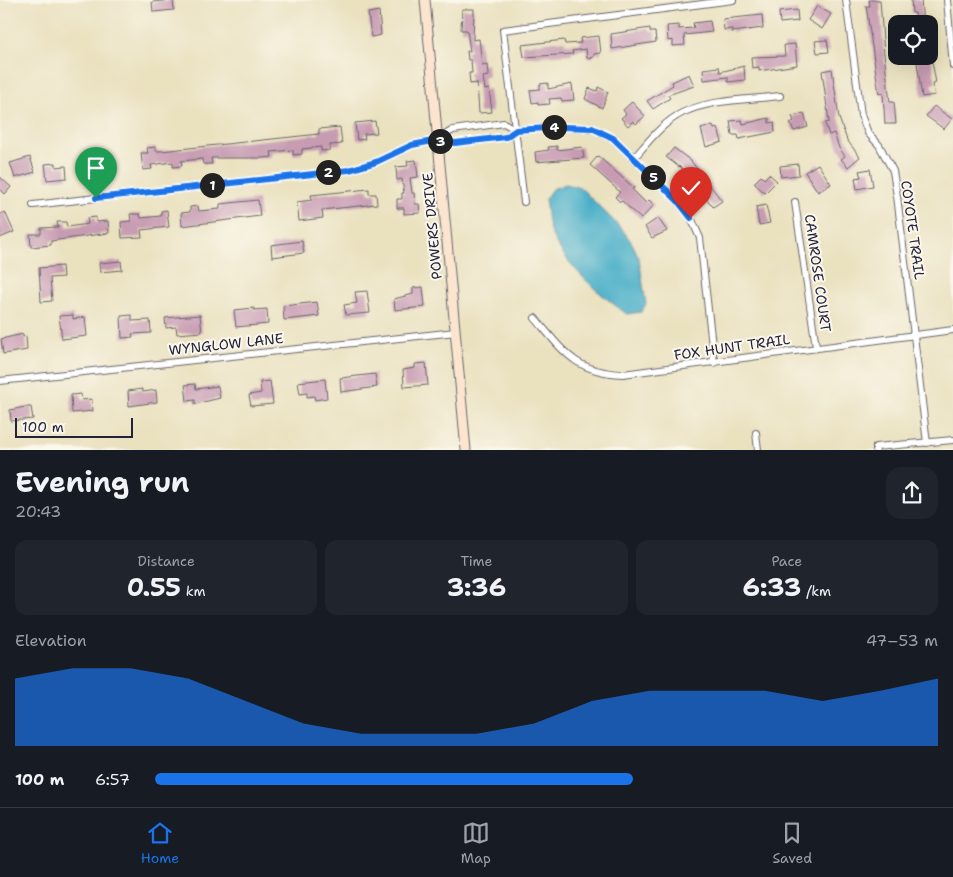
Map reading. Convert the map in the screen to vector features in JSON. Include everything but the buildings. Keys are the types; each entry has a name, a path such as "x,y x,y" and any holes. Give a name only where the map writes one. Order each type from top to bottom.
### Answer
{"street":[{"name":"POWERS DRIVE","path":"425,0 466,450"},
{"path":"524,202 503,30 733,0"},
{"name":"COYOTE TRAIL","path":"846,0 861,115 868,133 879,145 892,171 927,443"},
{"path":"947,0 950,10 953,66"},
{"path":"634,158 660,129 681,114 709,104 780,96"},
{"path":"438,140 453,130 504,124 516,130 563,127 592,128 613,138 682,206 691,218 700,238 714,363"},
{"path":"33,205 349,170 376,162 412,145 438,140 455,143 506,137 516,130"},
{"name":"CAMROSE COURT","path":"795,202 816,347"},
{"name":"FOX HUNT TRAIL","path":"535,318 563,352 585,368 606,373 623,374 953,330"},
{"name":"WYNGLOW LANE","path":"0,381 456,332"},
{"path":"756,433 758,450"},
{"path":"876,448 953,440"}],"water":[{"path":"566,184 581,188 622,229 632,243 639,258 646,304 641,312 627,314 605,298 574,268 557,245 551,233 545,199 552,189"}],"route":[{"path":"96,198 349,170 376,162 412,145 438,140 455,143 506,137 516,130 563,127 592,128 613,138 677,200 691,218"}]}
